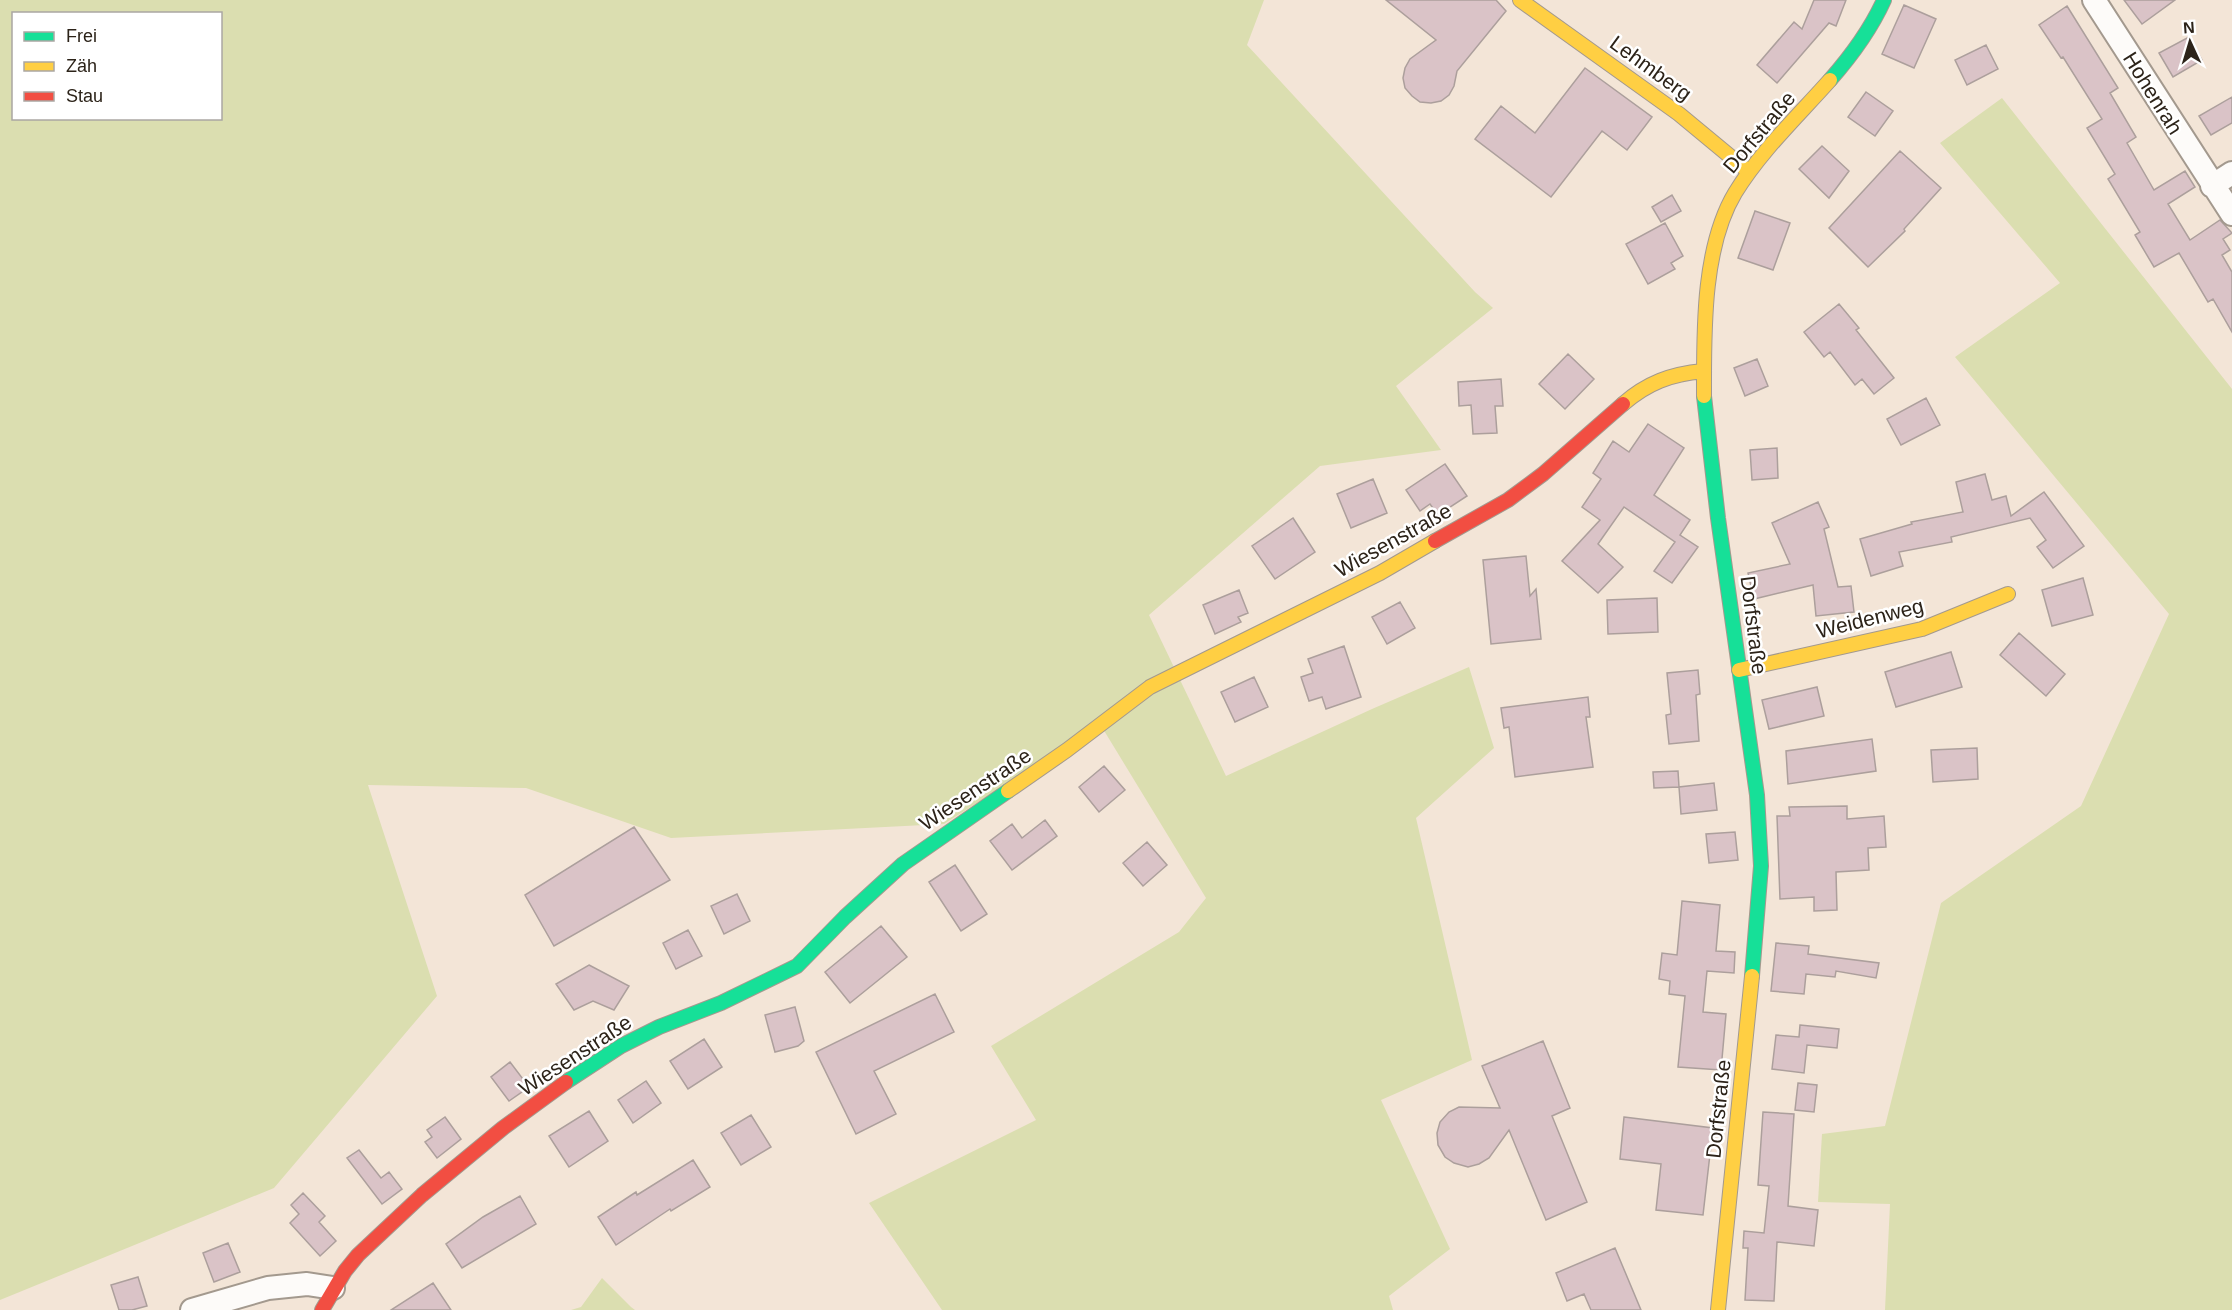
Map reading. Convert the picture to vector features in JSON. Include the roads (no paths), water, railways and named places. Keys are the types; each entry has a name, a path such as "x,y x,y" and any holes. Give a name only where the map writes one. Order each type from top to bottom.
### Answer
{"street":[{"name":"Dorfstraße","path":"1718,1310 1744,1066 1761,866 1757,795 1718,518 1704,398 1706,305 1715,247 1730,203 1749,172 1856,50 1873,24 1884,0"},
{"name":"Hohenrah","path":"2094,0 2232,214"},
{"name":"Lehmberg","path":"1523,1 1679,114 1749,172"},
{"path":"2212,186 2232,173"},
{"name":"Wiesenstraße","path":"322,1310 333,1288 358,1255 422,1195 553,1090 621,1046 659,1027 721,1004 797,966 852,909 903,864 1035,773 1150,687 1433,545 1508,500 1543,474 1639,390 1672,374 1703,371"},
{"name":"Weidenweg","path":"1739,670 1922,629 2008,594"},
{"path":"192,1310 268,1288 307,1284 333,1288"}]}
